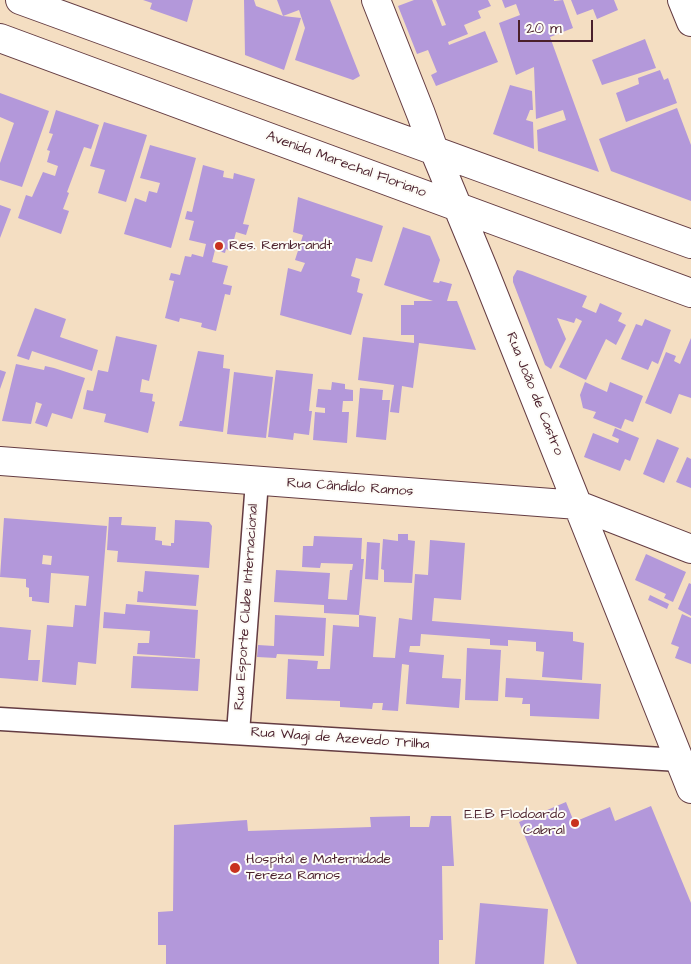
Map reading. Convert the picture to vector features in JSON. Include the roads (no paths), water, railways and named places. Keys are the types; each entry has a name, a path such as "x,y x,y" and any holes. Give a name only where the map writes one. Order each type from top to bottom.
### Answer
{"main road":[{"path":"20,0 691,244"},
{"name":"Rua João de Castro","path":"376,0 422,114 434,150 691,789"},
{"path":"682,0 691,22"},
{"name":"Avenida Marechal Floriano","path":"0,38 691,293"},
{"name":"Rua Cândido Ramos","path":"0,461 578,505 691,549"}],"street":[{"name":"Rua Esporte Clube Internacional","path":"238,733 257,481"},
{"name":"Rua Wagi de Azevedo Trilha","path":"0,719 679,760"}],"place":[{"name":"Res. Rembrandt","path":"219,246"},
{"name":"E.E.B Flodoardo Cabral","path":"575,823"},
{"name":"Hospital e Maternidade Tereza Ramos","path":"235,868"}]}
